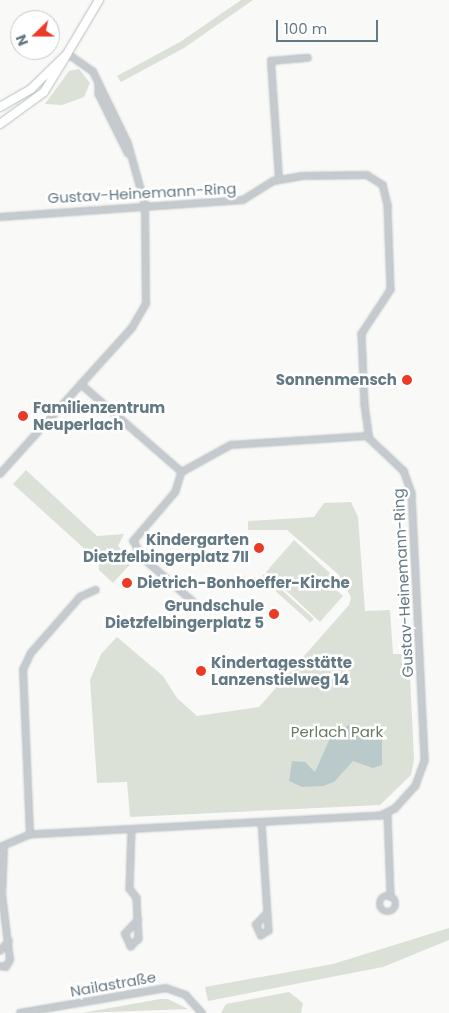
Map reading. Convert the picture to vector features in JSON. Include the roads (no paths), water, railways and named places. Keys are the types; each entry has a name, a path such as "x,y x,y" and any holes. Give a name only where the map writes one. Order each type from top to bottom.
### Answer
{"main road":[{"path":"0,124 11,118 44,92 99,0"},
{"path":"2,106 38,83 67,54"}],"street":[{"path":"0,474 132,328 146,304 145,205 124,135 99,84 87,66 67,54"},
{"path":"278,179 271,61 308,58"},
{"path":"2,106 11,118"},
{"name":"Gustav-Heinemann-Ring","path":"0,217 145,205 243,200 278,179 356,174 375,178 383,185 388,206 391,284 386,300 362,334 368,436 407,475 415,539 425,762 416,786 388,814"},
{"path":"81,384 182,472"},
{"path":"196,604 142,557 135,538 176,492 182,472 231,445 368,436"},
{"path":"30,835 23,670 31,653 80,597 96,590"},
{"path":"0,966 10,962 2,895 6,890 2,848 30,835 388,814 391,897"},
{"path":"262,822 268,913"},
{"path":"132,829 130,888 136,898 138,920"},
{"path":"0,951 9,941"},
{"name":"Nailastraße","path":"20,1013 166,988 186,995 202,1013"}],"place":[{"name":"Sonnenmensch","path":"407,380"},
{"name":"Familienzentrum Neuperlach","path":"23,416"},
{"name":"Kindergarten Dietzfelbingerplatz 7II","path":"259,548"},
{"name":"Dietrich-Bonhoeffer-Kirche","path":"127,583"},
{"name":"Grundschule Dietzfelbingerplatz 5","path":"274,614"},
{"name":"Kindertagesstätte Lanzenstielweg 14","path":"201,671"}],"park label":[{"name":"Perlach Park","path":"337,732"}]}
